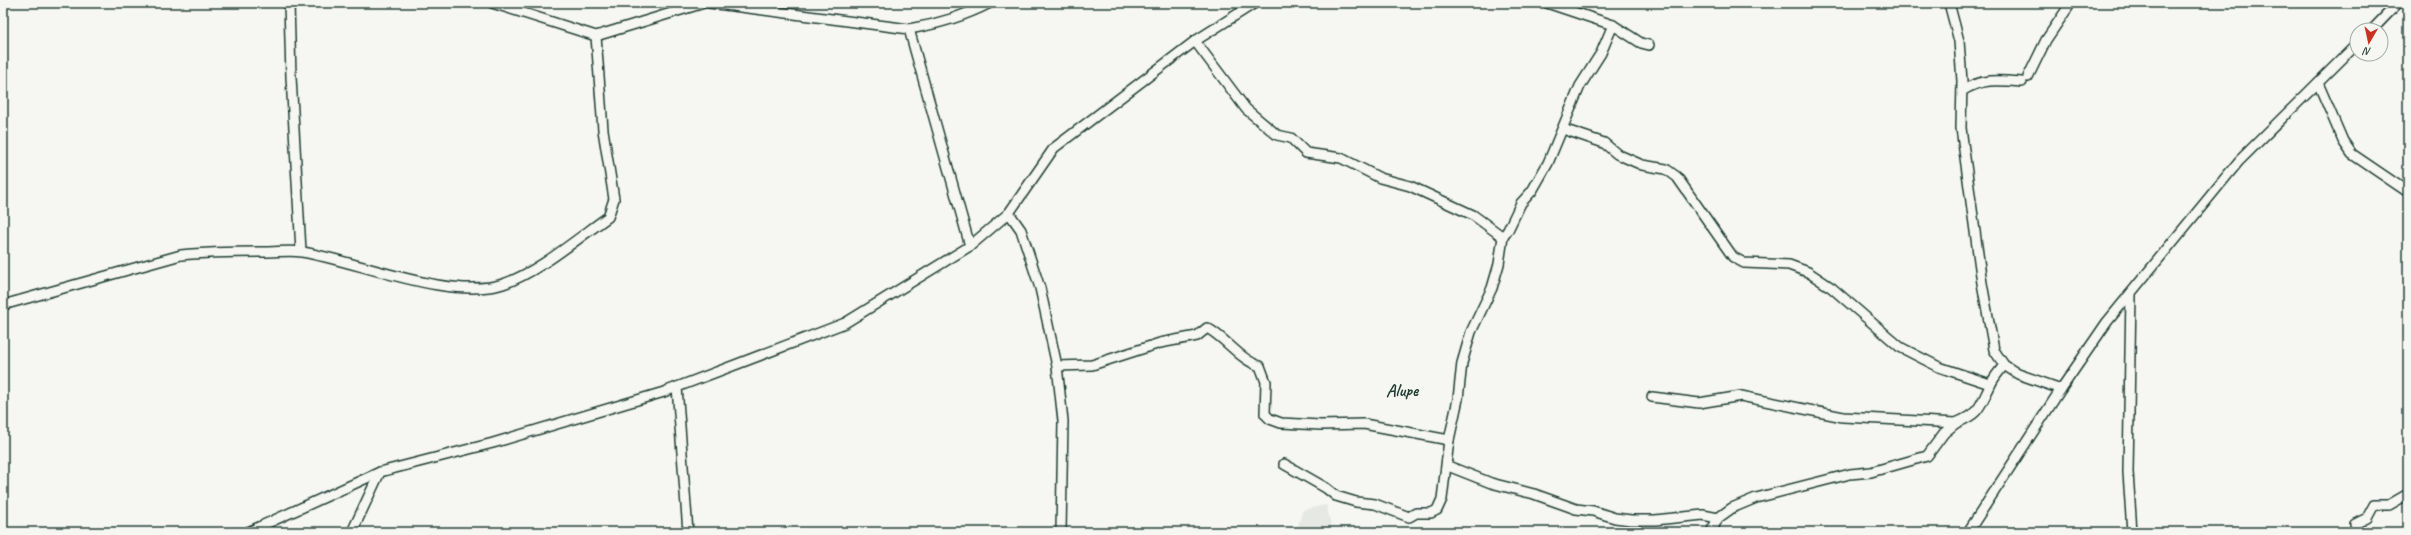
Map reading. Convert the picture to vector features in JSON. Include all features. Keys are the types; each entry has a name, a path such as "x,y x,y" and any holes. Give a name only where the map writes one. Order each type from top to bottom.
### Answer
{"street":[{"path":"289,3 291,76 301,251"},
{"path":"492,3 596,36 704,3"},
{"path":"709,3 909,29 937,25 966,15 990,3"},
{"path":"248,532 380,472 493,443 676,387 845,324 970,246 1009,213 1054,148 1194,41 1255,3"},
{"path":"1547,3 1613,25 1641,43 1649,45"},
{"path":"1949,3 1959,41 1962,91 1961,128 1982,283 1994,350 2004,365 2018,374 2061,389"},
{"path":"1962,91 1975,83 1995,80 2025,80 2046,40 2071,3"},
{"path":"2380,22 2398,3"},
{"path":"1284,464 1326,488 1336,496 1356,502 1375,504 1409,517 1416,513 1431,513 1437,510 1442,499 1448,466 1449,440 1458,399 1462,363 1471,332 1492,288 1499,264 1503,237 1521,203 1532,191 1548,162 1580,86 1601,53 1613,25"},
{"path":"909,29 970,246"},
{"path":"3,305 181,255 208,252 301,251 408,278 454,287 478,288 503,284 526,274 608,218 614,199 602,130 596,36"},
{"path":"1194,41 1246,109 1277,135 1291,138 1306,153 1341,158 1380,178 1410,186 1473,215 1503,237"},
{"path":"1968,532 2061,389 2107,322 2239,160 2349,52"},
{"path":"1961,73 1975,83"},
{"path":"2318,83 2343,141 2352,154 2408,192"},
{"path":"1563,129 1604,144 1617,154 1642,165 1666,169 1678,177 1733,257 1744,263 1789,265 1808,272 1832,288 1900,347 1939,367 1990,384"},
{"path":"1009,213 1021,230 1038,281 1057,366 1063,421 1061,532"},
{"path":"2131,294 2128,472 2134,531"},
{"path":"1057,366 1092,365 1160,343 1197,336 1207,328 1218,334 1250,363 1260,366 1266,382 1265,414 1270,419 1281,423 1321,425 1364,424 1449,440"},
{"path":"1711,532 1718,518 1732,508 1756,498 1850,474 1871,472 1927,456 1944,433 1956,423 1972,416 1982,406 1990,384 2004,365"},
{"path":"676,387 688,532"},
{"path":"1652,397 1699,403 1741,396 1843,417 1956,423"},
{"path":"1448,466 1491,483 1534,494 1576,509 1593,511 1615,518 1630,520 1655,520 1703,515 1718,518"},
{"path":"352,532 380,472"},
{"path":"2355,524 2367,518 2374,505 2389,505 2408,494"}],"shaded area":[{"path":"1326,505 1333,532 1296,532 1303,510"}],"district":[{"name":"Alupe","path":"1402,390"}]}
